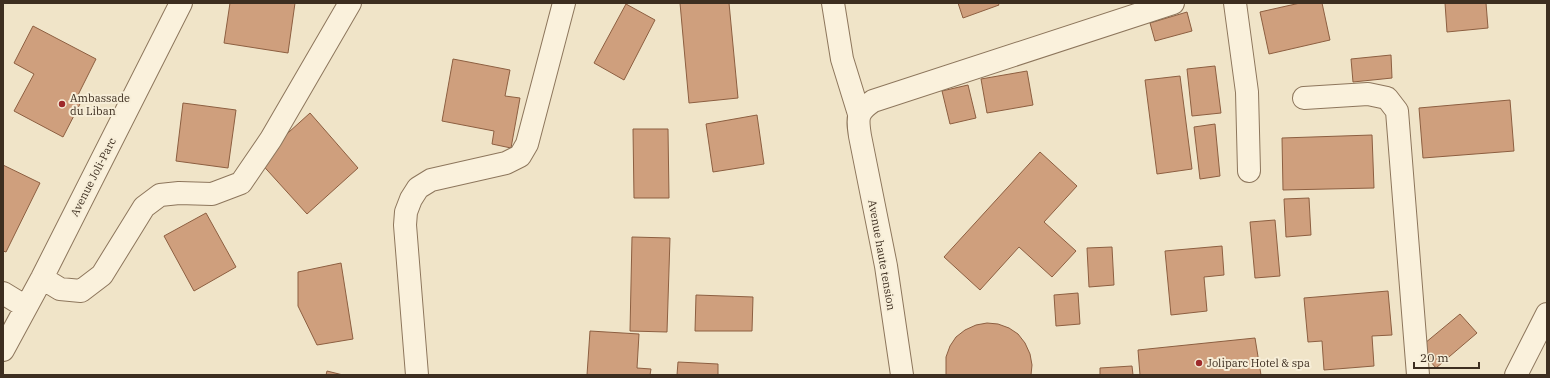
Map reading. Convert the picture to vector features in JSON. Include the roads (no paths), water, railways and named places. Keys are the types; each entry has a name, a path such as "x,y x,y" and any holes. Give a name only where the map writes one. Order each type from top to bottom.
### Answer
{"street":[{"name":"Avenue Joli-Parc","path":"3,350 42,278 181,3"},
{"path":"42,278 60,289 81,292 102,275 144,206 160,195 179,193 212,194 241,183 271,139 350,3"},
{"path":"417,375 404,225 406,212 411,199 418,188 431,180 506,163 520,156 527,144 564,3"},
{"path":"833,3 842,59 859,114"},
{"path":"859,114 864,107 873,101 1173,3"},
{"path":"1235,3 1247,92 1249,172"},
{"path":"1304,98 1368,94 1387,98 1397,111 1418,375"},
{"name":"Avenue haute tension","path":"859,114 858,124 886,266 902,375"},
{"path":"3,293 26,307"},
{"path":"1516,375 1546,321"}],"place":[{"name":"Ambassade du Liban","path":"62,104"},
{"name":"Joliparc Hotel & spa","path":"1199,363"}]}
